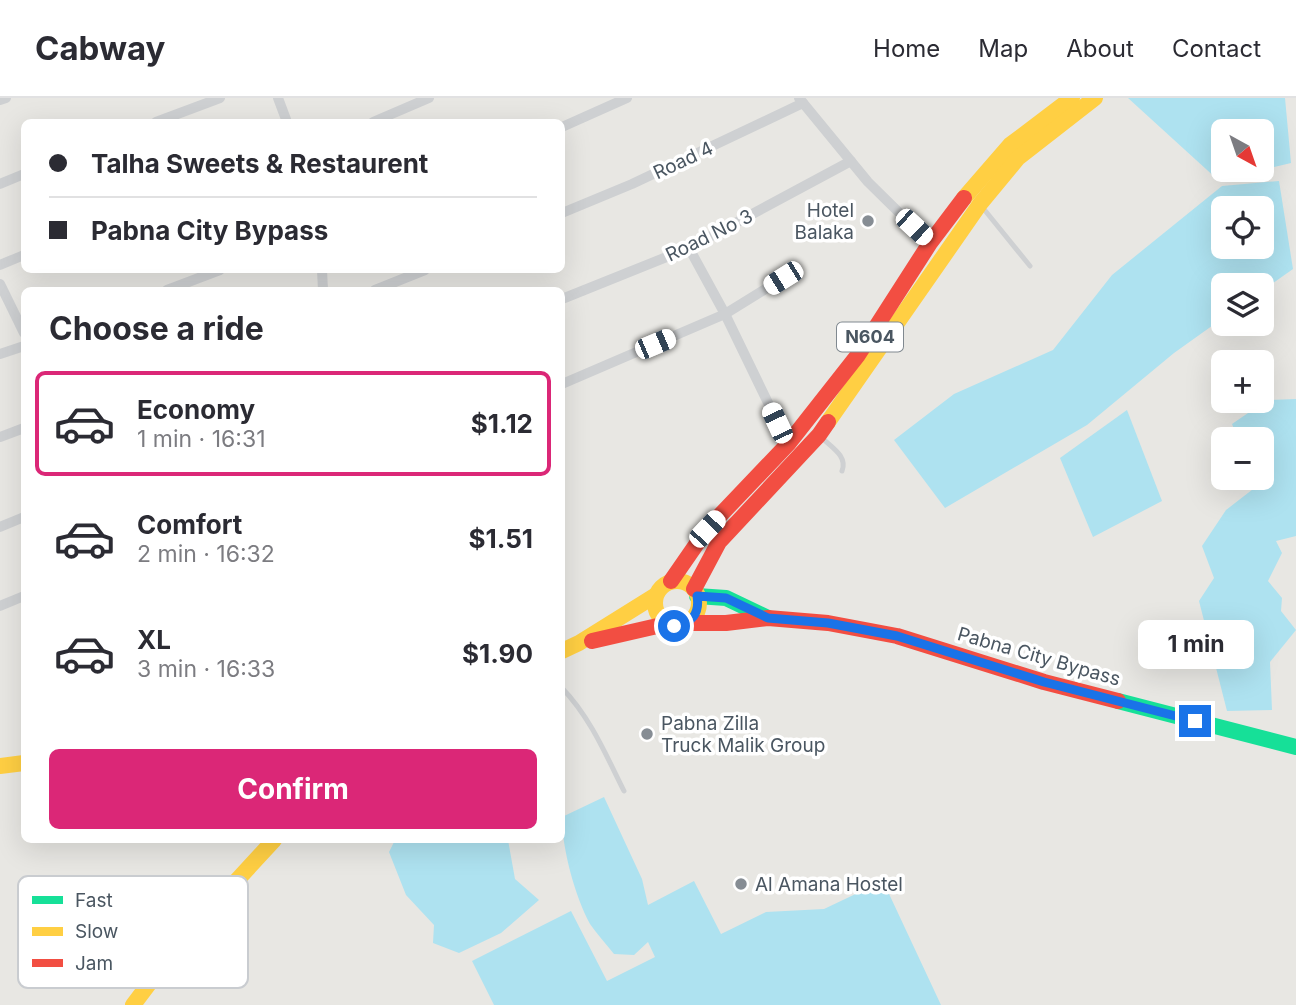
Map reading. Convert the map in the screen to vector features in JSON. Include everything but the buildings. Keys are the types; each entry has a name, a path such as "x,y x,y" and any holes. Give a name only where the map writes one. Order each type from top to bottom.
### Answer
{"main road":[{"name":"N604","path":"688,622 698,610 695,593 719,542 819,435 889,322 974,199 1014,151 1072,98"},
{"name":"N604","path":"1014,151 1095,98"},
{"name":"N604","path":"656,596 663,586 671,581 707,529 788,444 858,355 889,322 930,243 974,199"},
{"path":"707,529 719,542"},
{"path":"671,581 684,582 695,593"},
{"name":"Pabna City Bypass","path":"695,593 726,598 768,618"},
{"path":"656,596 655,607 666,624"},
{"path":"567,648 656,596"},
{"name":"Pabna City Bypass","path":"688,622 726,623 768,618 828,623 897,636 1044,682 1296,747"},
{"path":"567,648 666,624 674,626 688,622"},
{"path":"0,766 21,763"},
{"path":"240,876 271,843"},
{"path":"133,1005 144,988"}],"street":[{"path":"0,100 6,98"},
{"path":"164,119 220,98"},
{"path":"278,98 286,119"},
{"path":"380,119 429,98"},
{"path":"565,126 626,98"},
{"path":"801,100 868,182 930,243"},
{"name":"Road 4","path":"565,212 632,184 801,100"},
{"name":"Road No 3","path":"565,298 689,248 851,161"},
{"path":"0,184 21,175"},
{"path":"689,248 725,314 788,444"},
{"path":"0,265 21,256"},
{"path":"175,287 212,273"},
{"path":"383,287 418,273"},
{"path":"565,383 725,314 783,278"},
{"path":"0,284 21,327"},
{"path":"0,354 21,347"},
{"path":"0,437 21,429"},
{"path":"0,527 21,518"},
{"path":"0,606 21,597"}],"lane":[{"path":"974,199 1030,266"},
{"path":"819,435 843,458 842,471"},
{"path":"565,691 576,703 595,734 624,791"}],"shaded area":[{"path":"0,98 1296,98 1296,1005 0,1005"}],"water":[{"path":"1128,98 1285,98 1291,163 1274,167 1274,119 1211,119 1211,174"},
{"path":"1279,181 1293,269 1274,282 1274,273 1211,273 1211,327 1174,353 1087,425 945,508 894,440 954,394 1053,350 1112,275 1222,186"},
{"path":"1296,399 1296,536 1276,541 1282,553 1268,581 1282,598 1281,611 1296,630 1270,662 1272,710 1227,711 1199,601 1214,578 1202,546 1226,510 1252,490 1274,490 1274,427 1233,427 1232,424 1248,413 1274,413 1274,400"},
{"path":"1127,410 1162,501 1093,537 1060,458"},
{"path":"604,797 642,879 648,905 694,881 721,934 766,912 824,909 883,881 941,1005 494,1005 472,961 571,911 607,981 655,957 648,942 634,955 614,954 590,924 567,858 564,843 565,816"},
{"path":"394,843 509,843 515,879 539,900 501,933 459,953 433,943 434,925 406,895 389,852"}],"traffic: fast":[{"path":"697,596 726,598 768,618"},
{"path":"1118,701 1296,747"}],"traffic: slow":[{"path":"964,198 1010,145 1072,98"},
{"path":"828,422 980,204 1018,158 1095,98"},
{"path":"677,581 692,588 699,603 692,618 677,625 662,618 655,603 662,588 677,581"},
{"path":"565,650 656,595"},
{"path":"0,766 21,763"},
{"path":"241,876 271,843"},
{"path":"133,1005 146,988"}],"traffic: jam":[{"path":"671,581 707,529 788,444 858,355 930,243 964,198"},
{"path":"694,589 719,542 828,422"},
{"path":"688,623 726,623 768,618 828,623 897,636 1044,682 1118,701"},
{"path":"592,641 666,624"}],"place":[{"name":"Hotel Balaka","path":"868,221"},
{"name":"Pabna Zilla Truck Malik Group","path":"647,734"},
{"name":"Al Amana Hostel","path":"741,884"}],"route":[{"path":"674,626 682,625 693,618 698,610 697,596 726,598 768,618 828,623 897,636 1044,682 1195,721"}]}
